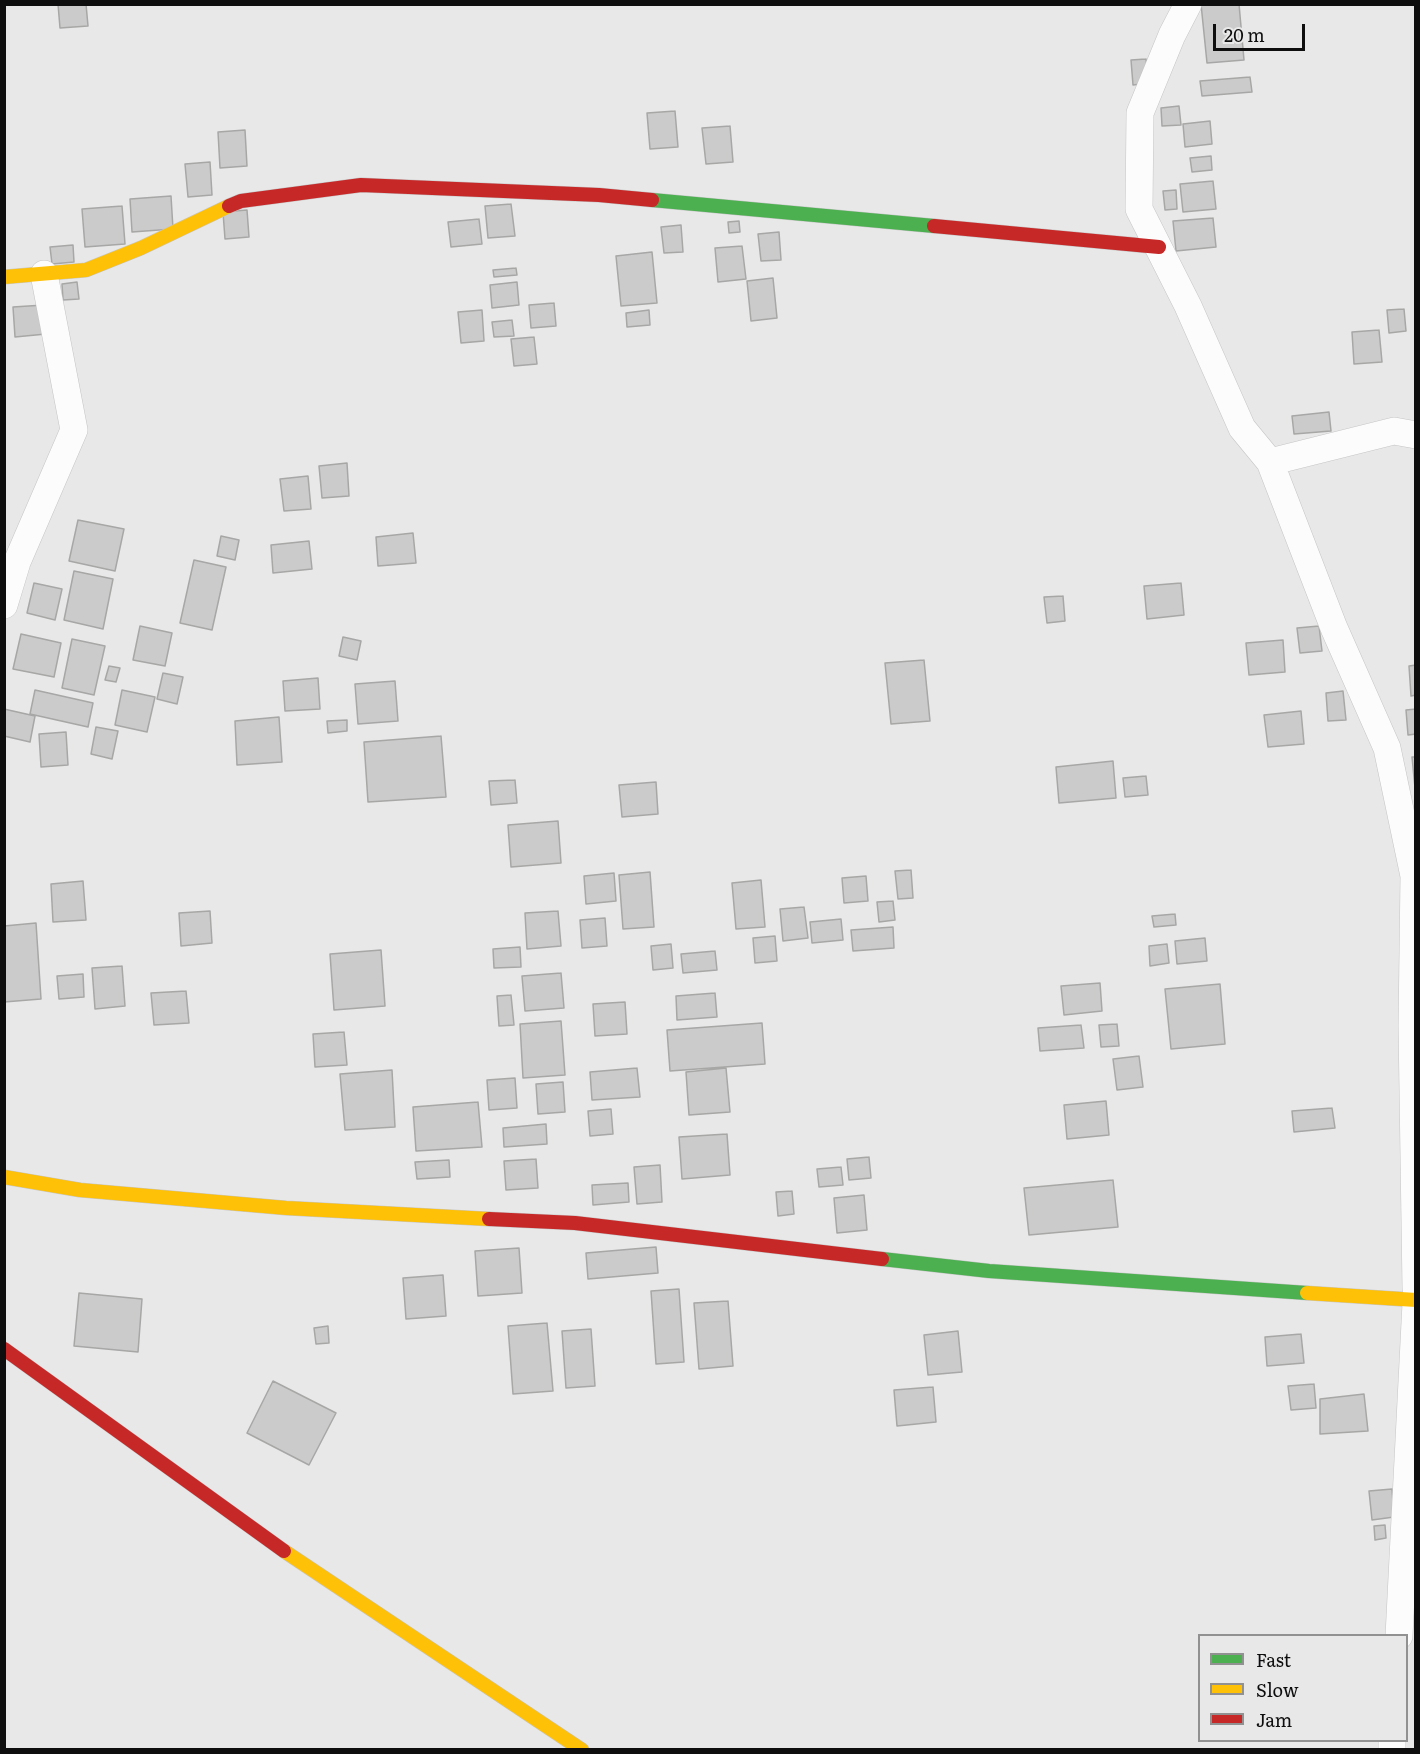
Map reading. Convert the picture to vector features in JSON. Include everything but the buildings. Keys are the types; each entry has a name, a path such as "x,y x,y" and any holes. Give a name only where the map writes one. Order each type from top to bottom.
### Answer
{"street":[{"path":"1188,4 1140,113 1140,209 1188,306 1242,428 1270,462 1334,628 1387,748 1414,876 1412,1026 1416,1288"},
{"path":"4,277 86,270 141,248 241,201 361,185 599,195 1159,247"},
{"path":"4,605 17,562 74,430 44,274"},
{"path":"1270,462 1394,431 1416,435"},
{"path":"4,1177 80,1190 275,1207 575,1223 989,1271 1416,1302 1399,1634"},
{"path":"4,1349 255,1532 582,1749"}],"traffic: fast":[{"path":"652,200 934,226"},
{"path":"882,1259 989,1271 1307,1293"}],"traffic: slow":[{"path":"4,277 86,270 141,248 229,206"},
{"path":"4,1177 80,1190 286,1208 489,1219"},
{"path":"1307,1293 1416,1300"},
{"path":"284,1551 582,1750"}],"traffic: jam":[{"path":"229,206 241,201 361,185 599,195 652,200"},
{"path":"934,226 1159,247"},
{"path":"489,1219 575,1223 882,1259"},
{"path":"4,1349 284,1551"}]}
